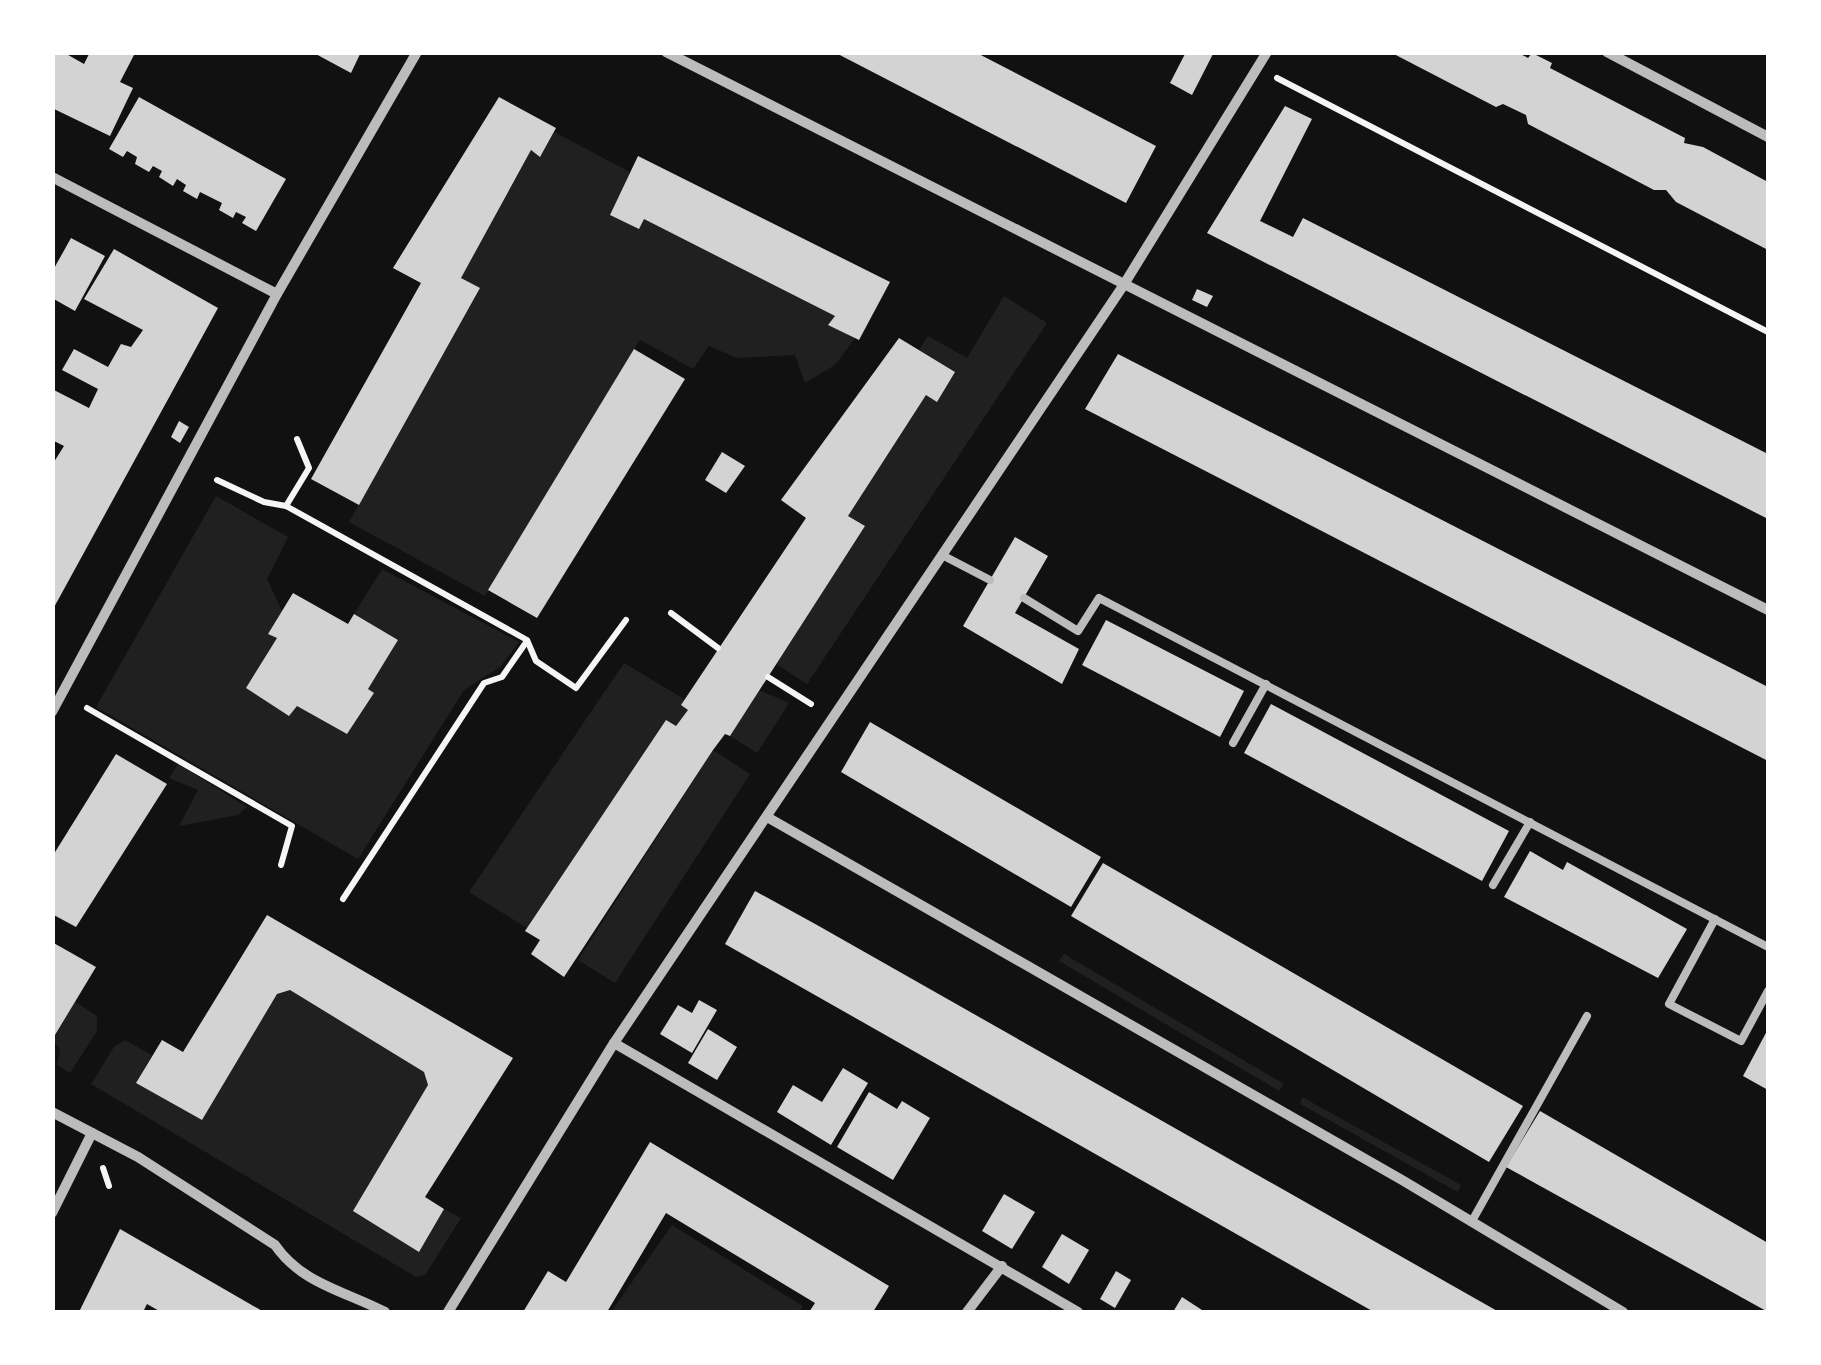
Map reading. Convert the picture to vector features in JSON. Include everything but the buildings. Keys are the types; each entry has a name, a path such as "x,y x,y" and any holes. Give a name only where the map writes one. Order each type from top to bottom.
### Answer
{"street":[{"path":"52,712 277,294 417,52"},
{"path":"666,52 1768,610"},
{"path":"448,1312 614,1043 1123,286 1267,52"},
{"path":"1607,52 1768,136"},
{"path":"52,177 277,294"},
{"path":"767,816 1472,1221 1623,1312"},
{"path":"614,1043 1078,1312"},
{"path":"52,1112 138,1157 275,1245 288,1263 321,1286 349,1293 385,1312"},
{"path":"52,1213 92,1134"},
{"path":"967,1312 1002,1266"}],"lane":[{"path":"942,556 990,580"},
{"path":"1024,598 1078,631 1099,598 1768,947"},
{"path":"1233,743 1266,684"},
{"path":"1493,885 1530,822"},
{"path":"1715,918 1668,1004 1741,1041 1767,998"},
{"path":"1472,1221 1587,1016"}],"path":[{"path":"1258,68 1768,332"},
{"path":"286,506 309,468 297,439"},
{"path":"217,480 264,502 286,506 528,640 536,661 576,688 626,620"},
{"path":"672,613 718,648"},
{"path":"343,899 484,683 502,677 528,640"},
{"path":"768,678 834,718"},
{"path":"87,708 292,826 281,865"},
{"path":"101,1164 109,1186"}],"shaded area":[{"path":"554,132 630,172 611,215 639,229 644,219 835,316 829,324 855,338 835,365 805,383 795,355 737,358 709,346 693,369 640,340 485,596 349,522 480,289 461,278 531,150 540,156"},
{"path":"1004,296 1047,323 807,684 776,664 865,526 848,516 926,395 938,401 955,372 919,350 928,336 967,358"},
{"path":"216,496 288,537 267,579 282,611 268,634 277,638 246,688 289,716 297,706 347,734 374,694 368,689 398,640 354,614 382,569 519,642 500,667 464,690 358,859 96,707"},
{"path":"624,663 684,699 681,705 688,710 676,726 666,721 527,928 469,892"},
{"path":"759,690 789,703 757,753 730,736"},
{"path":"713,750 750,774 615,983 578,960"},
{"path":"178,764 247,807 238,815 179,826 198,790 169,778"},
{"path":"1064,954 1284,1084 1279,1091 1059,961"},
{"path":"290,990 424,1072 428,1085 419,1252 444,1209 461,1218 425,1275 416,1277 91,1084 114,1047 125,1040 152,1055 136,1083 202,1120 277,994"},
{"path":"75,1002 97,1016 97,1031 70,1073 57,1065 60,1050 53,1040"},
{"path":"1302,1097 1461,1185 1458,1192 1300,1104"},
{"path":"672,1225 803,1306 799,1312 611,1312"}]}
